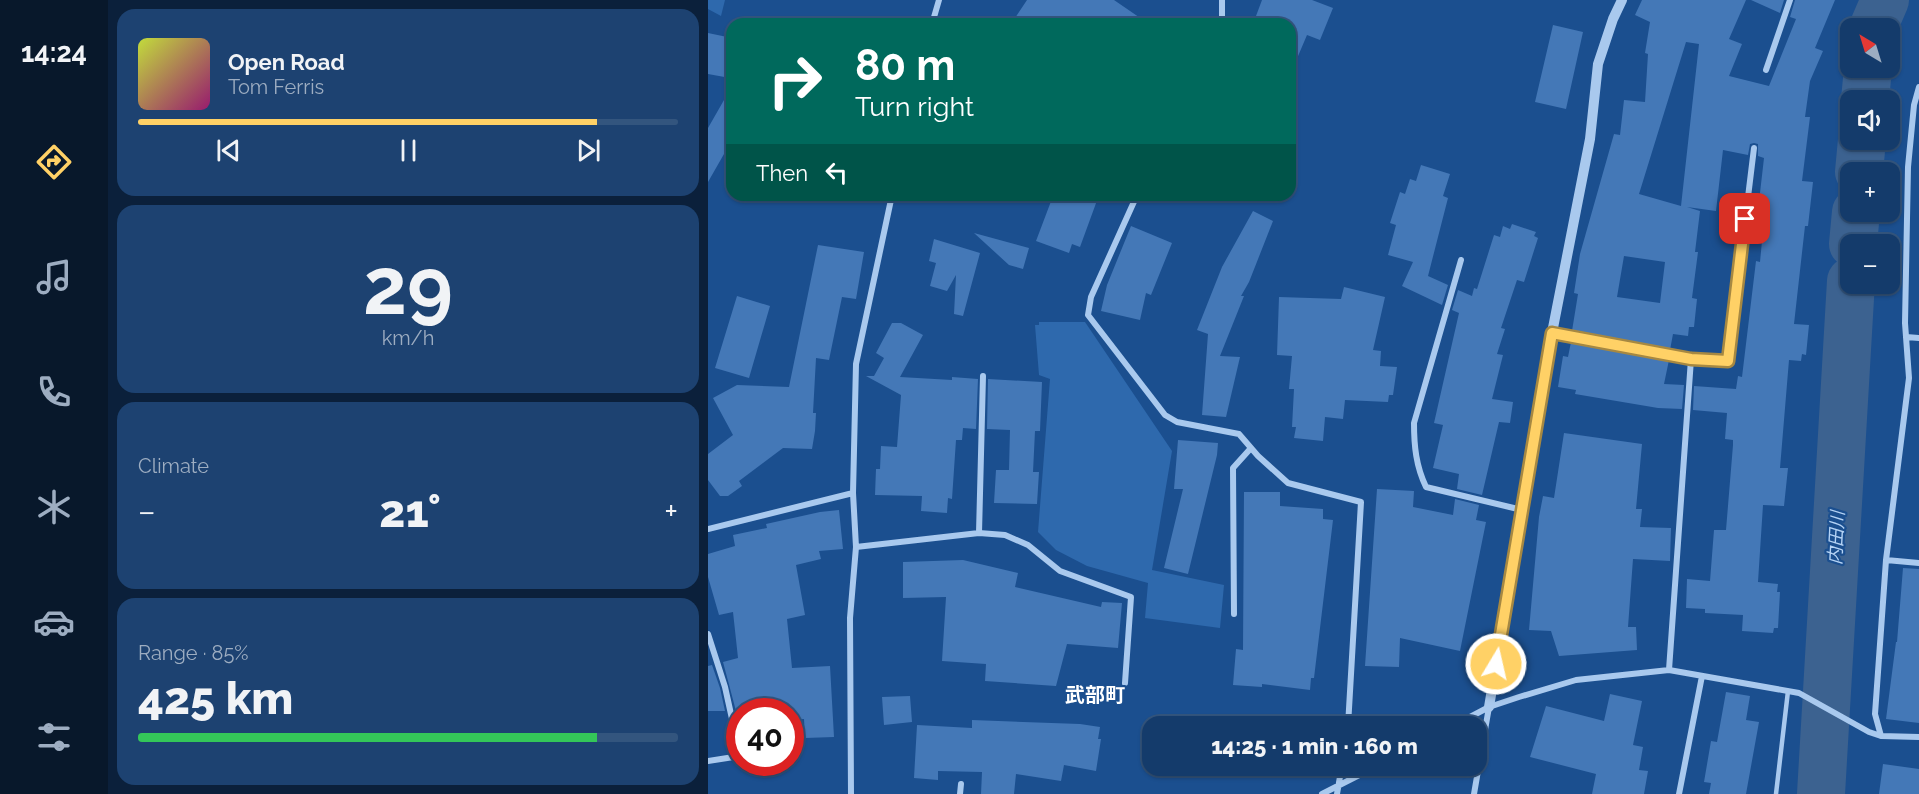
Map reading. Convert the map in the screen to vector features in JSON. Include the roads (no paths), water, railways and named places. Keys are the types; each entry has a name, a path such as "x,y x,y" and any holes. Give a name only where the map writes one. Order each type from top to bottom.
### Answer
{"street":[{"path":"934,18 939,0"},
{"path":"1222,0 1222,18"},
{"path":"1474,794 1552,333 1590,139 1598,64 1622,0"},
{"path":"1766,70 1790,0"},
{"path":"1881,736 1875,714 1886,560 1909,378 1906,337 1908,167 1914,105 1919,87"},
{"path":"1552,333 1691,359 1728,361 1754,148"},
{"path":"851,794 850,618 856,547 853,493 856,364 891,201"},
{"path":"1134,201 1091,297 1088,315 1165,414 1177,422 1239,434 1288,483 1361,502 1349,716"},
{"path":"1461,260 1414,423 1414,448 1420,474 1426,487 1522,510"},
{"path":"1906,337 1919,338"},
{"path":"1669,670 1691,359"},
{"path":"979,533 983,376"},
{"path":"1234,614 1233,468 1251,448"},
{"path":"708,529 853,493"},
{"path":"856,547 979,533 1005,535 1028,545 1060,571 1131,597 1125,683"},
{"path":"1886,560 1919,563"},
{"path":"708,634 727,698"},
{"path":"1472,716 1489,707 1576,680 1650,670 1669,670 1799,693 1869,732 1881,736 1919,737"},
{"path":"1678,794 1702,676"},
{"path":"708,761 726,758"},
{"path":"1337,791 1340,776"},
{"path":"1322,794 1337,791 1361,776"},
{"path":"960,794 961,784"}],"lane":[{"path":"1776,794 1788,691"}],"waterway":[{"name":"内田川","path":"1877,18 1885,0"},
{"name":"内田川","path":"1866,90 1867,78"},
{"name":"内田川","path":"1860,162 1861,150"},
{"name":"内田川","path":"1854,234 1855,222"},
{"name":"内田川","path":"1821,794 1850,294"}],"district":[{"name":"武部町","path":"1095,695"}]}
